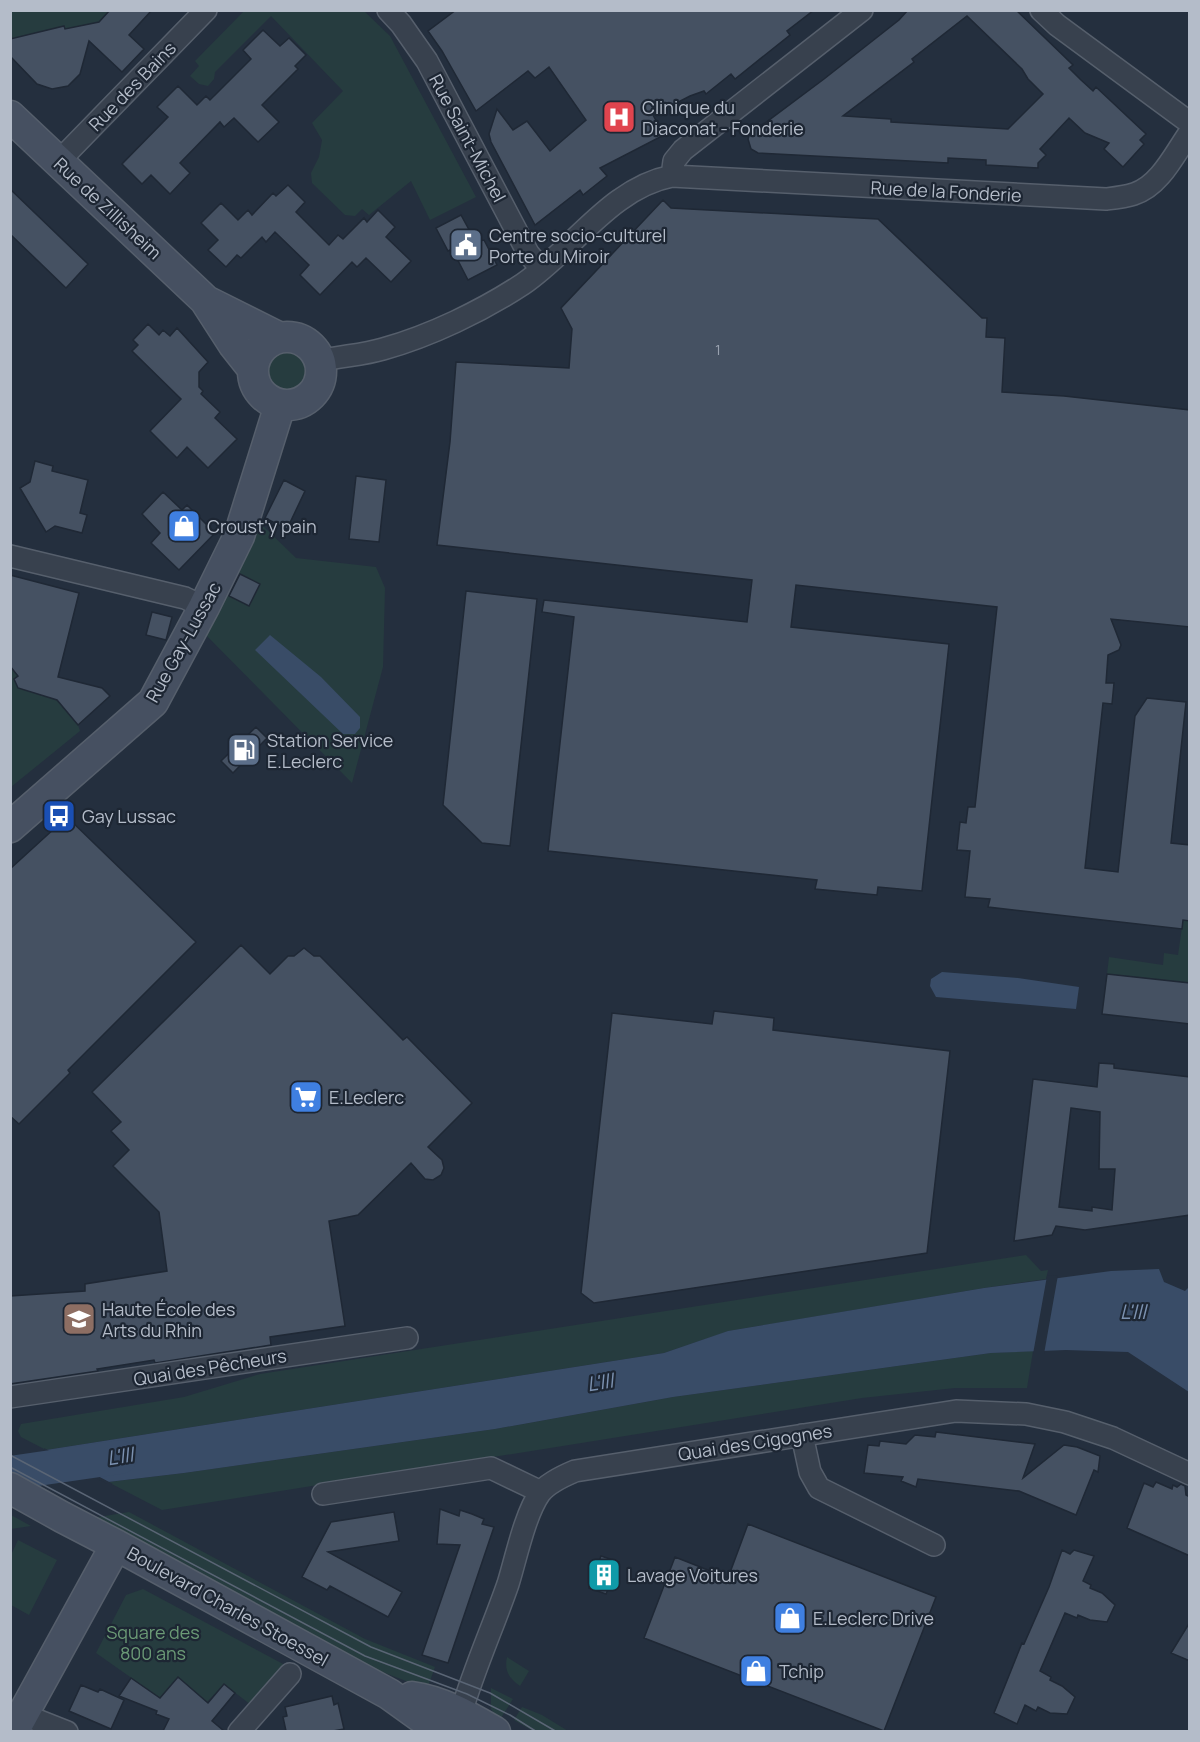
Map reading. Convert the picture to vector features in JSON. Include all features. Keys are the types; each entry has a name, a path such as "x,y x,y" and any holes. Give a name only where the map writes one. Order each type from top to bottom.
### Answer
{"street":[{"name":"Rue des Bains","path":"58,161 206,10"},
{"name":"Rue Saint-Michel","path":"388,10 401,24 427,61 528,253 541,269"},
{"path":"320,361 381,350 428,333 495,301 541,269 633,190 655,179 672,176 674,161 683,150 862,10"},
{"path":"1041,10 1057,25 1190,123"},
{"name":"Rue de Zillisheim","path":"10,116 205,300 234,345 253,369"},
{"name":"Rue de la Fonderie","path":"672,176 1106,199 1134,195 1148,188 1190,132"},
{"name":"Rue de Zillisheim","path":"205,300 278,337"},
{"path":"291,336 304,340 314,349 320,361 322,372 313,394 303,402 292,406 280,405 268,400 254,381 255,358 260,349 278,337 291,336"},
{"name":"Rue Gay-Lussac","path":"10,827 153,702 204,607 238,536 280,405"},
{"path":"10,556 185,598 204,607"},
{"name":"Quai des Pêcheurs","path":"11,1397 407,1338"},
{"name":"Quai des Cigognes","path":"541,1492 574,1471 956,1411 1026,1414 1065,1422 1113,1438 1190,1474"},
{"path":"802,1435 810,1472 819,1488 934,1545"},
{"path":"323,1494 491,1468 541,1492 532,1510 507,1586 455,1725"},
{"name":"Boulevard Charles Stoessel","path":"10,1488 389,1694 429,1699 455,1725 495,1731"},
{"path":"67,1731 16,1718 116,1545"},
{"path":"239,1731 290,1674"}],"green space":[{"path":"10,11 110,11 99,22 15,40 11,37"},
{"path":"244,11 364,11 390,36 476,197 430,220 411,181 369,215 362,209 355,216 345,215 312,183 311,173 319,157 322,140 312,123 343,91 271,16 215,72 214,79 208,86 199,84 190,76 199,66 195,61"},
{"path":"287,348 296,349 303,354 308,361 308,379 303,386 296,391 287,392 278,391 271,386 266,379 265,370 266,361 271,354 278,349"},
{"path":"262,525 296,558 376,567 385,588 383,667 352,783 202,631 225,594 249,606 260,584 236,572"},
{"path":"10,666 18,676 18,688 57,700 78,725 80,731 11,787"},
{"path":"1183,920 1189,921 1189,983 1107,974 1109,957 1163,965 1164,953 1178,955"},
{"path":"1026,1255 1041,1271 1048,1270 1046,1279 729,1331 664,1353 46,1450 21,1437 18,1431 21,1424 184,1397 260,1374"},
{"path":"1033,1351 1027,1388 955,1388 862,1398 162,1510 108,1482 495,1429 673,1397 991,1353"},
{"path":"129,1512 365,1639 435,1667 427,1689 380,1671 348,1655 93,1518"},
{"path":"11,1515 31,1526 11,1529"},
{"path":"18,1540 57,1560 29,1615 11,1605 11,1555"},
{"name":"Square des 800 ans","path":"143,1589 285,1665 251,1705 224,1684 207,1702 178,1677 160,1698 96,1653 126,1595"},
{"path":"507,1657 529,1671 520,1686 508,1674"},
{"path":"491,1688 513,1699 499,1721 491,1709"},
{"path":"522,1707 542,1715 568,1731 533,1731 514,1720"}],"water":[{"path":"270,635 321,677 360,717 360,728 355,734 343,734 255,650"},
{"path":"942,972 1018,978 1079,987 1076,1009 936,997 930,986 931,979"},
{"name":"L'Ill","path":"1159,1269 1164,1282 1185,1291 1189,1287 1189,1392 1128,1352 1066,1350 991,1353 673,1397 495,1429 108,1482 46,1450 664,1353 728,1331 984,1288 1111,1271"}],"pier":[{"path":"1058,1275 1044,1354 1033,1354 1047,1276"},
{"path":"44,1448 113,1484 107,1484 45,1452"}],"building":[{"path":"110,10 152,10 129,35 144,49 122,72 89,41 80,74 68,86 52,89 37,84 10,56 10,39 64,26 65,29 99,22"},
{"name":"Clinique du Diaconat - Fonderie","path":"456,10 814,10 787,31 790,35 735,79 731,74 706,94 704,91 690,96 653,115 664,135 600,168 607,176 583,195 580,190 535,225 491,142 489,134 497,109 513,130 527,121 550,151 586,120 549,67 535,78 528,71 476,111 428,31"},
{"path":"908,10 1016,10 1073,65 1069,68 1081,80 1093,91 1096,87 1146,134 1140,140 1144,144 1123,167 1104,149 1109,143 1085,133 1069,118 1040,149 1046,155 1038,163 1038,168 986,165 986,160 948,158 948,163 758,153 751,149 748,139 751,130 765,123 899,20","holes":["967,16 1022,69 1028,79 1043,94 1008,129 891,122 891,119 843,116 914,62 912,59"]},
{"path":"263,30 280,46 289,38 306,55 295,66 298,69 262,105 279,122 258,142 234,118 224,127 220,122 180,163 190,173 170,194 151,175 142,184 122,164 168,117 157,107 178,86 197,105 206,96 210,100 251,59 243,50"},
{"path":"288,185 305,202 296,212 329,245 338,235 343,239 364,218 367,222 378,210 395,227 386,237 411,261 391,282 366,258 357,267 352,262 320,295 300,275 309,265 275,232 266,242 262,237 241,258 237,255 226,267 208,250 218,240 201,223 221,203 238,220 248,210 252,215 273,193 276,196"},
{"path":"10,189 88,264 66,288 10,234"},
{"path":"663,200 671,208 878,219 982,318 987,318 986,337 1005,338 1002,392 1064,396 1190,410 1190,627 1111,619 1121,645 1119,650 1108,655 1106,683 1114,683 1112,704 1103,703 1085,868 1118,872 1135,716 1147,698 1186,702 1171,843 1190,845 1190,921 1183,920 1182,929 988,907 990,899 965,897 970,851 957,850 960,822 966,823 968,807 975,807 997,607 796,585 791,627 949,644 922,891 878,887 877,895 815,889 817,880 548,851 574,617 542,612 544,600 747,622 752,580 437,545 450,442 456,362 569,368 572,329 561,308"},
{"name":"Centre socio-culturel Porte du Miroir","path":"461,215 473,237 477,235 480,241 484,240 497,265 468,280 452,249 448,251 436,228"},
{"path":"148,324 159,335 163,330 170,336 177,328 208,362 199,372 199,387 203,391 201,394 220,412 215,418 237,439 208,468 187,447 177,458 150,431 181,399 132,351 138,345 133,340"},
{"path":"35,461 53,466 52,471 88,480 80,513 87,515 82,533 55,526 46,532 20,488 30,482"},
{"path":"356,476 386,480 379,542 349,539"},
{"path":"284,480 305,491 287,529 265,518"},
{"path":"163,492 182,510 187,505 215,533 179,570 151,543 160,533 142,514"},
{"path":"240,574 260,584 249,606 229,596"},
{"path":"10,575 79,593 58,677 102,688 110,696 78,725 57,700 18,688 14,679 18,676 10,666"},
{"path":"466,591 537,599 510,846 482,843 443,805"},
{"path":"152,612 172,617 166,640 146,635"},
{"name":"Station Service E.Leclerc","path":"256,727 267,738 233,773 221,761"},
{"path":"67,817 196,942 68,1070 70,1073 19,1124 10,1116 10,869"},
{"path":"241,945 270,974 288,956 294,956 304,948 314,956 320,956 403,1040 407,1037 472,1103 428,1147 442,1160 444,1168 441,1175 433,1180 425,1179 411,1163 358,1215 329,1221 345,1326 270,1337 271,1345 155,1363 154,1360 10,1384 10,1296 85,1291 85,1284 167,1271 159,1212 113,1166 129,1150 111,1131 121,1122 92,1092"},
{"path":"1107,974 1190,983 1190,1024 1102,1014"},
{"path":"714,1011 774,1018 773,1030 950,1051 927,1253 594,1303 581,1293 612,1013 712,1024"},
{"path":"1099,1063 1114,1064 1114,1068 1190,1077 1190,1215 1085,1230 1056,1226 1052,1235 1014,1241 1033,1079 1097,1087","holes":["1071,1108 1100,1112 1099,1169 1115,1169 1112,1210 1092,1207 1092,1211 1059,1207"]},
{"path":"936,1432 1035,1444 1023,1478 1064,1445 1077,1447 1100,1456 1098,1472 1094,1470 1076,1515 1019,1491 918,1479 916,1487 901,1481 903,1477 864,1473 868,1445 879,1446 880,1441 906,1444 915,1435 935,1437"},
{"path":"1156,1482 1172,1489 1173,1485 1185,1486 1186,1495 1190,1497 1190,1556 1127,1528 1144,1483 1153,1487"},
{"path":"440,1509 459,1516 460,1510 472,1514 484,1519 482,1524 494,1527 448,1663 422,1655 460,1545 437,1544"},
{"path":"394,1512 399,1541 328,1552 402,1592 388,1617 330,1586 327,1590 302,1577 331,1522"},
{"name":"E.Leclerc Drive","path":"748,1524 936,1597 884,1731 644,1638 675,1557 728,1578"},
{"path":"1062,1550 1070,1554 1074,1550 1094,1556 1083,1581 1115,1605 1107,1622 1090,1620 1078,1615 1077,1618 1065,1613 1040,1671 1075,1697 1067,1714 1050,1713 1038,1707 1036,1711 1025,1705 1017,1724 994,1713 1022,1643 1024,1644 1049,1587"},
{"name":"Lavage Voitures","path":"601,1556 619,1562 606,1594 589,1588"},
{"path":"1190,1622 1190,1661 1171,1653"},
{"path":"178,1677 208,1703 224,1684 235,1693 212,1721 224,1731 163,1731 169,1719 156,1714 157,1711 119,1696 131,1678 160,1698"},
{"path":"81,1685 98,1692 100,1689 124,1700 111,1729 69,1711"},
{"path":"332,1696 334,1705 338,1703 344,1729 286,1731 283,1717 287,1716 285,1707"}],"waterway":[{"name":"L'Ill","path":"10,1473 120,1457"}],"tram line":[{"path":"10,1455 371,1647 490,1693 557,1732"},
{"path":"10,1467 365,1656 467,1694 510,1715 537,1732"}],"place":[{"name":"Clinique du Diaconat - Fonderie","path":"619,117"},
{"name":"Centre socio-culturel Porte du Miroir","path":"466,245"},
{"name":"Croust'y pain","path":"184,526"},
{"name":"Station Service E.Leclerc","path":"244,750"},
{"name":"Gay Lussac","path":"59,816"},
{"name":"E.Leclerc","path":"306,1097"},
{"name":"Haute École des Arts du Rhin","path":"79,1319"},
{"name":"Lavage Voitures","path":"604,1575"},
{"name":"E.Leclerc Drive","path":"790,1618"},
{"name":"Tchip","path":"756,1671"}]}
